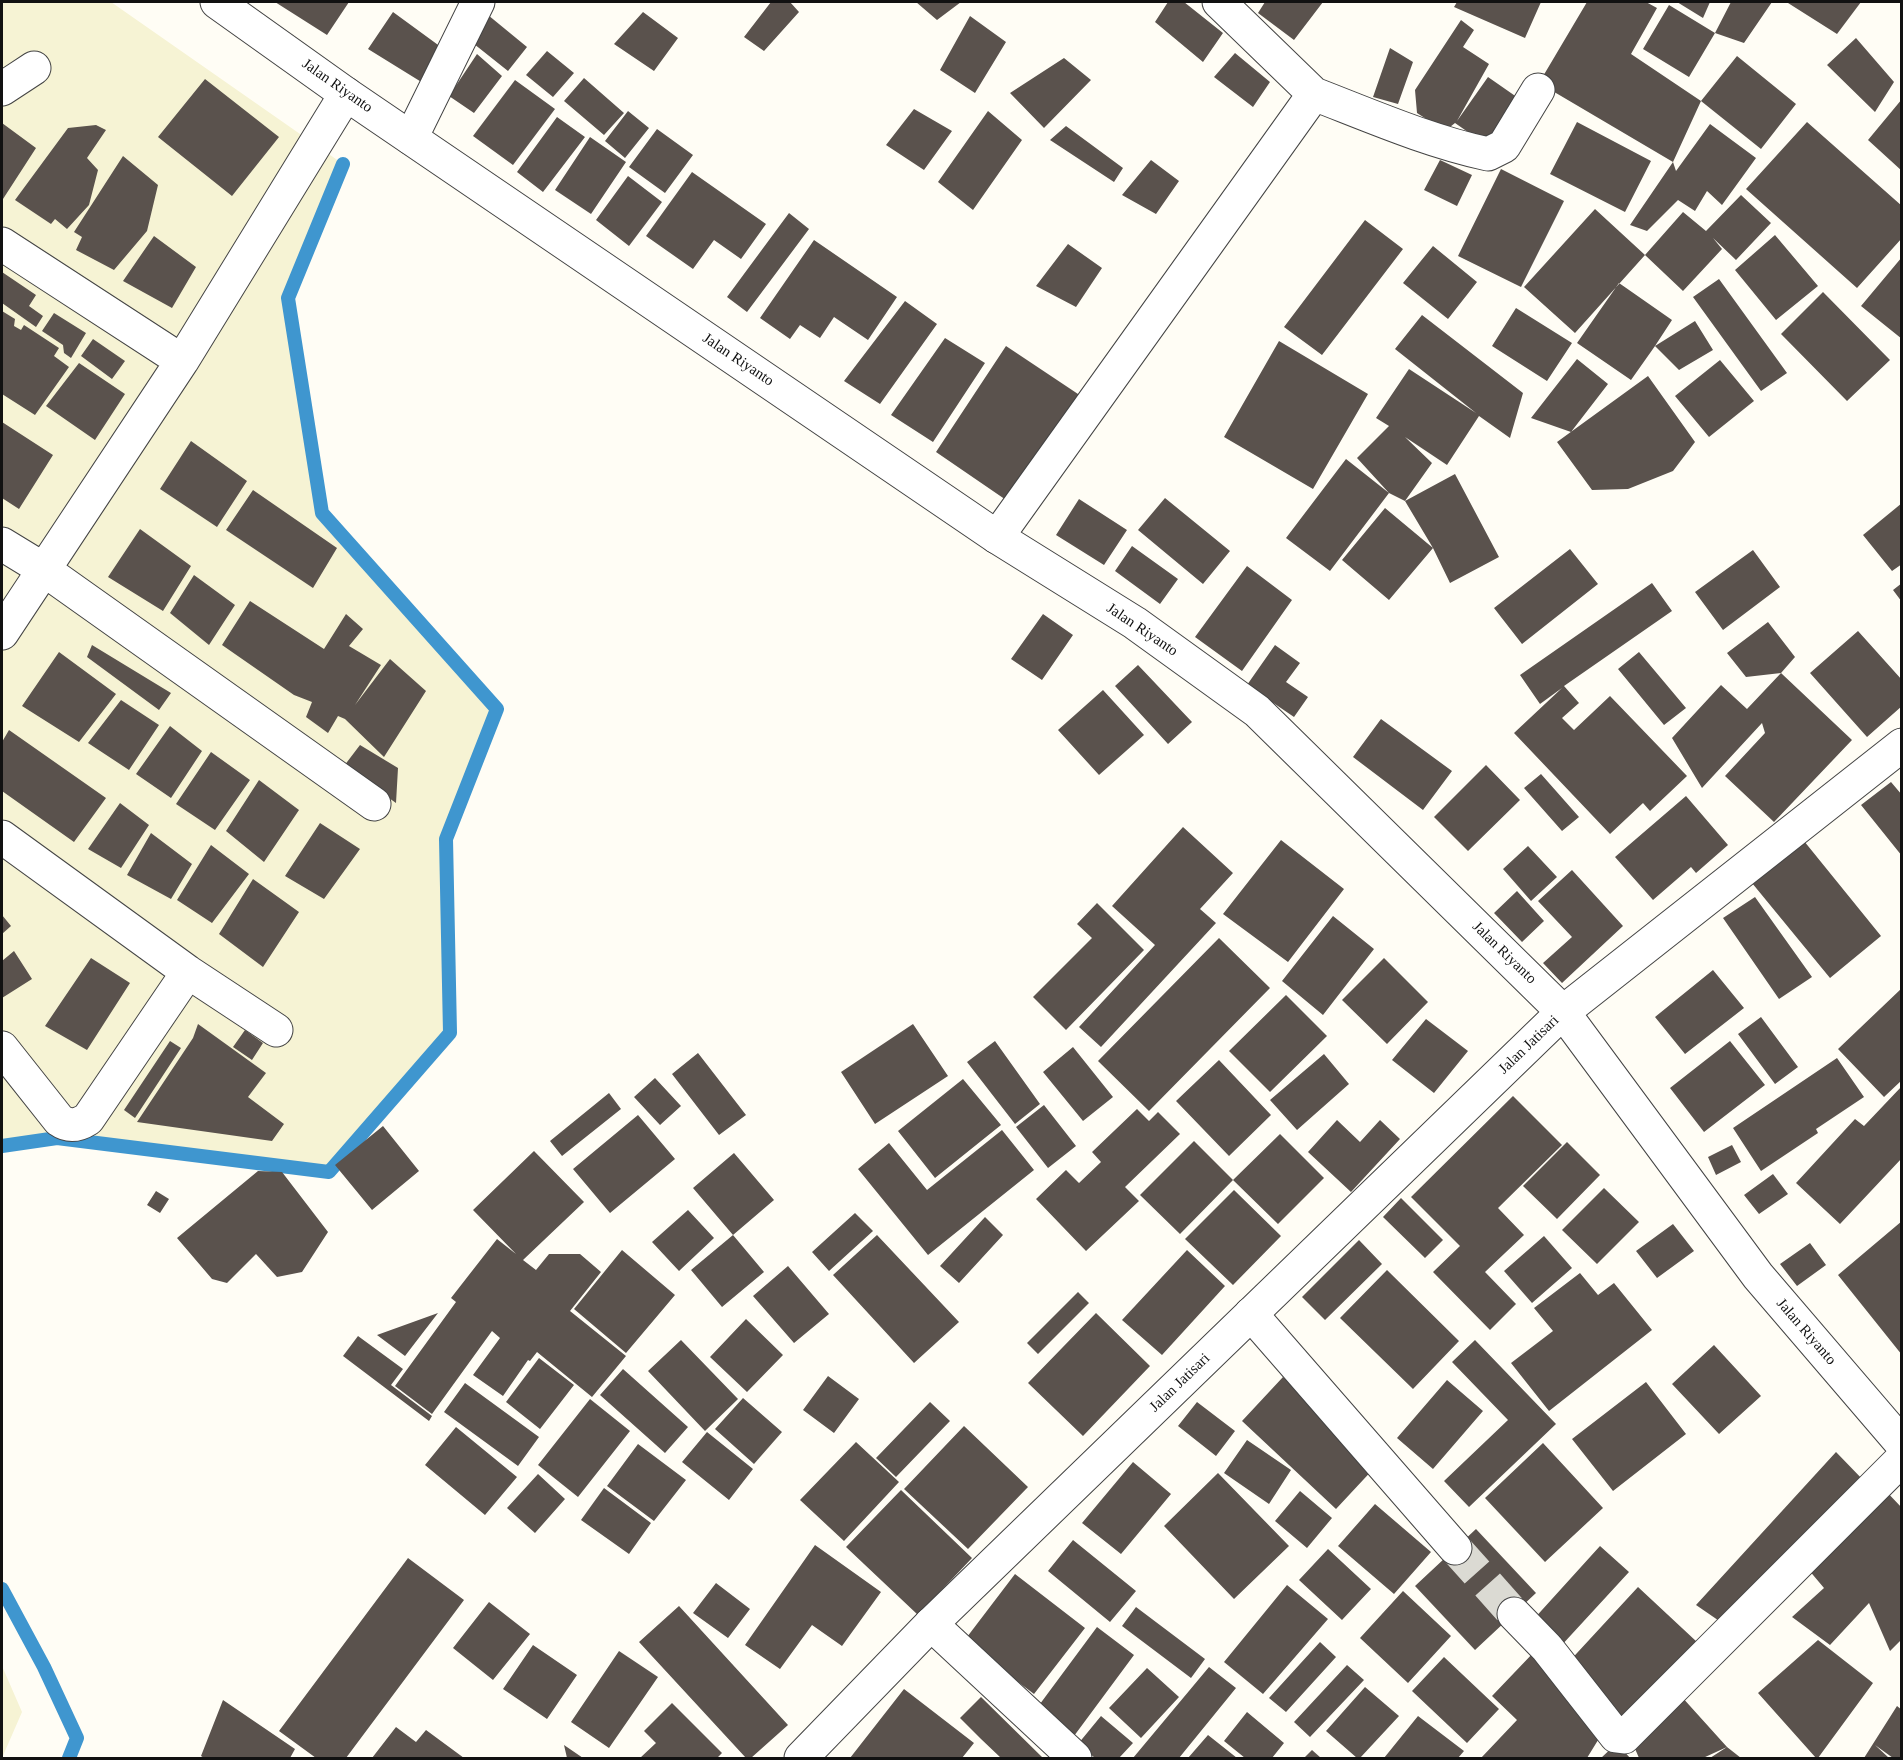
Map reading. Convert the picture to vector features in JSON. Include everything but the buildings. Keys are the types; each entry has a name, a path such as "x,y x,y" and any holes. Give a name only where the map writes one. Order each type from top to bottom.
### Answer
{"street":[{"name":"Jalan Riyanto","path":"217,2 346,94 997,537 1135,623 1257,711 1563,1012 1758,1276 1902,1444"},
{"path":"411,138 478,2"},
{"path":"1219,2 1314,94 1461,148 1488,154 1504,146 1538,90"},
{"path":"2,88 34,68"},
{"path":"2,633 182,361 346,94"},
{"path":"997,537 1314,94"},
{"path":"2,244 182,361"},
{"path":"2,544 43,569 374,804"},
{"name":"Jalan Jatisari","path":"801,1758 931,1624 1563,1012 1902,745"},
{"path":"2,837 188,972 276,1030"},
{"path":"2,1048 59,1120 66,1124 79,1125 88,1119 188,972"},
{"path":"1251,1314 1455,1548"},
{"path":"1514,1614 1547,1648 1616,1736 1624,1737 1902,1459"},
{"path":"931,1624 1075,1758"}],"shaded area":[{"path":"2,2 111,2 343,164 288,298 322,513 497,709 446,839 450,1033 329,1172 57,1138 2,1146"},
{"path":"2,1666 22,1712 2,1758"}],"waterway":[{"path":"2,1146 57,1138 329,1172 450,1033 446,839 497,709 322,513 288,298 343,164"},
{"path":"2,1589 44,1667 77,1738 69,1758"}],"tunnel":[{"path":"1455,1548 1514,1614"}]}
